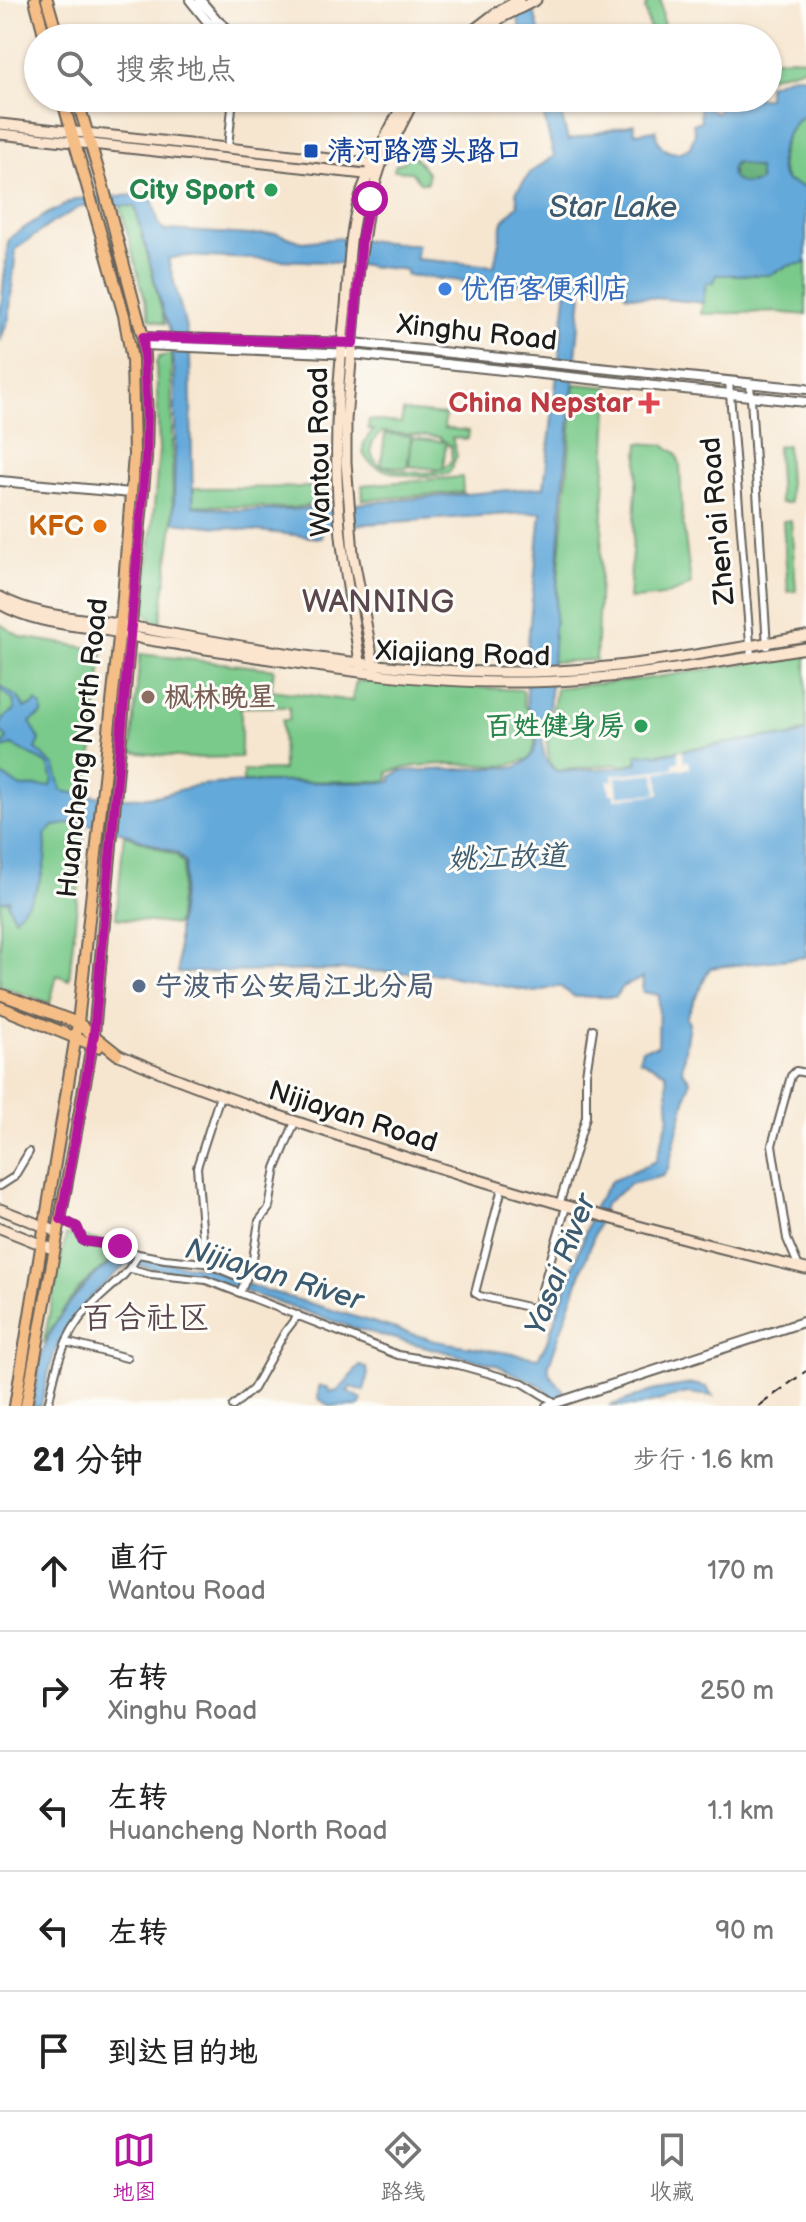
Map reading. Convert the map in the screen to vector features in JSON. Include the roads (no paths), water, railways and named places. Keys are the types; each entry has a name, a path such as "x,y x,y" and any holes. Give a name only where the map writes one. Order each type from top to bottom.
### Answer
{"main road":[{"path":"35,0 41,24"},
{"path":"47,0 54,24"},
{"path":"485,24 514,6 536,0"},
{"path":"493,24 514,6"},
{"name":"Huancheng North Road","path":"26,1406 93,1040 116,785 135,418 124,315 67,112"},
{"name":"Huancheng North Road","path":"15,1406 76,1040 104,786 146,458 143,341 81,112"},
{"name":"Wantou Road","path":"361,668 336,438 340,353 354,267 360,198 400,112"},
{"name":"Wantou Road","path":"377,164 407,112"},
{"path":"0,124 75,138"},
{"path":"0,134 228,147 377,164"},
{"path":"90,139 373,175"},
{"name":"Wantou Road","path":"343,501 353,343 354,267"},
{"name":"Wantou Road","path":"345,528 375,670"},
{"path":"0,597 32,612 125,629"},
{"path":"0,604 29,618 125,629"},
{"name":"Xiajiang Road","path":"125,629 143,639 375,670 523,677 653,672 751,651 767,642 806,636"},
{"name":"Xiajiang Road","path":"751,651 768,654 806,648"},
{"path":"0,994 78,1023 93,1040 117,1054"},
{"path":"0,1007 76,1040 93,1040"},
{"name":"Nijiayan Road","path":"117,1054 220,1096 502,1188 802,1268"},
{"path":"0,1209 58,1232"},
{"path":"0,1228 55,1250"}],"street":[{"path":"190,0 211,24"},
{"path":"200,0 222,24"},
{"path":"228,147 232,112"},
{"name":"Xinghu Road","path":"143,341 341,342 806,389"},
{"name":"Xinghu Road","path":"143,341 352,354 806,402"},
{"path":"705,392 706,379"},
{"name":"Zhen'ai Road","path":"729,381 751,651"},
{"name":"Zhen'ai Road","path":"750,383 768,654"},
{"path":"0,481 131,493"},
{"path":"85,970 100,972"},
{"path":"502,1188 475,1293 532,1308 538,1303 586,1117 586,1074 593,1029"},
{"path":"802,1268 789,1250 772,1145 791,1076 796,1071 806,1073"},
{"path":"205,1263 197,1167 220,1096"},
{"path":"240,1292 252,1265 259,1221 269,1208 276,1168 295,1122"},
{"path":"0,1186 14,1177 29,1152"},
{"path":"61,1219 77,1227 83,1241 120,1246 138,1254 165,1259 205,1263 244,1279"},
{"path":"48,1406 59,1356 66,1342 84,1312 132,1268 138,1254"},
{"path":"132,1268 151,1274 206,1280 398,1355 447,1362 523,1383 552,1398 553,1404 806,1321"},
{"path":"233,1406 253,1389 298,1315"},
{"path":"66,1342 127,1358"}],"water":[{"path":"513,0 531,0 537,24 519,24"},
{"path":"793,75 806,77 806,113 787,135 780,164 786,181 806,188 806,263 787,266 770,275 716,275 714,282 706,283 703,303 625,295 626,285 583,283 562,502 549,711 544,715 542,739 547,762 558,772 623,767 638,763 637,755 656,755 769,737 789,738 806,732 806,957 710,968 686,1018 689,1023 682,1069 690,1081 668,1169 663,1176 630,1184 605,1204 549,1365 549,1373 570,1406 561,1406 542,1386 496,1365 357,1329 199,1276 129,1264 100,1288 66,1329 49,1370 41,1406 33,1406 41,1357 57,1322 90,1280 129,1252 153,1261 208,1268 252,1286 436,1341 538,1358 546,1344 595,1205 611,1181 656,1161 669,1116 666,1073 639,1059 642,1049 658,1046 659,995 642,992 643,978 622,987 615,997 575,997 559,986 535,992 438,974 338,970 178,973 178,926 186,863 177,853 124,833 80,822 54,826 45,835 45,858 40,880 30,901 14,918 8,904 10,900 0,902 0,774 21,787 51,786 53,779 48,764 12,745 0,749 7,739 0,730 2,722 15,710 13,700 3,692 0,684 20,700 24,708 34,705 36,701 42,707 42,714 30,722 40,740 36,749 55,766 62,791 87,795 140,798 225,783 391,782 391,776 401,771 516,767 524,763 535,749 537,740 536,722 527,707 526,661 541,512 321,527 322,538 174,522 173,351 135,206 82,206 16,249 9,318 0,342 8,242 12,236 43,216 76,199 151,194 159,225 166,232 276,233 302,242 340,238 417,245 416,259 494,266 503,221 518,205 516,192 531,172 554,156 543,112 561,112 568,140 634,124 635,133 656,130 659,143 672,152 690,147 695,134 693,124 701,121 700,112 782,112 782,79","holes":["735,162 758,168 760,181 754,183 737,181 731,174","182,256 327,262 406,270 406,275 507,286 568,279 544,487 290,510 231,510 193,506 190,356 168,259"]},
{"path":"360,1365 366,1367 368,1373 364,1391 351,1387 347,1391 362,1399 359,1406 329,1406 318,1398 319,1385 330,1392 338,1391"},
{"path":"692,1384 706,1387 713,1396 687,1393 639,1406 609,1406 655,1390"}],"railway":[{"path":"759,1406 806,1371"}],"place":[{"name":"清河路湾头路口","path":"311,151"},
{"name":"City Sport","path":"271,190"},
{"name":"优佰客便利店","path":"445,289"},
{"name":"China Nepstar","path":"649,403"},
{"name":"KFC","path":"100,526"},
{"name":"枫林晚星","path":"148,697"},
{"name":"百姓健身房","path":"641,726"},
{"name":"宁波市公安局江北分局","path":"139,986"}],"district":[{"name":"WANNING","path":"378,602"},
{"name":"百合社区","path":"146,1318"}],"water label":[{"name":"Star Lake","path":"613,208"},
{"name":"姚江故道","path":"507,858"},
{"name":"Yasai River","path":"561,1265"},
{"name":"Nijiayan River","path":"274,1275"}]}
